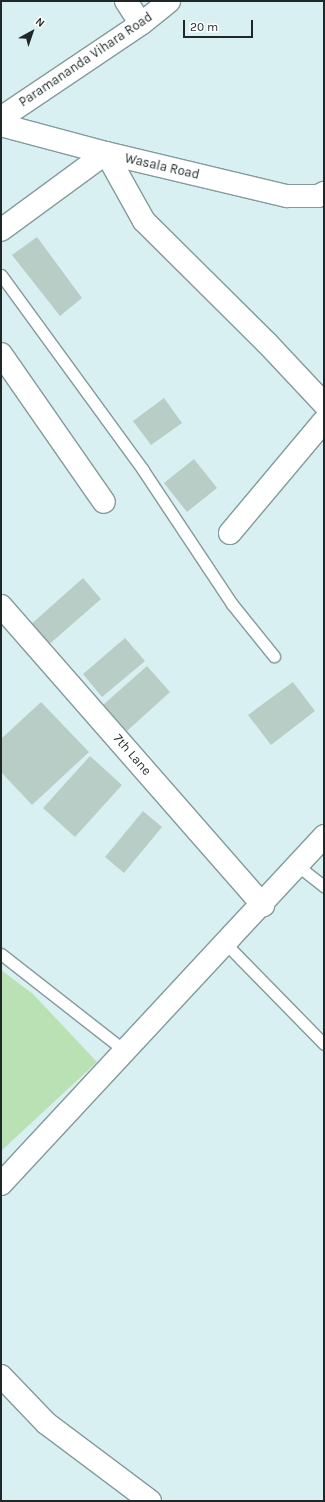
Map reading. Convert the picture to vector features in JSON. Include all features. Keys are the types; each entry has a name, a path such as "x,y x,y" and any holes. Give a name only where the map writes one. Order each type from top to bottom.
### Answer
{"street":[{"path":"126,1 141,24"},
{"name":"Paramananda Vihara Road","path":"1,118 141,24 169,1"},
{"name":"Wasala Road","path":"1,125 106,154 287,196 318,196 324,193"},
{"path":"1,230 106,154 144,221 267,343 324,404"},
{"path":"1,354 104,502"},
{"path":"230,533 324,421"},
{"name":"7th Lane","path":"1,606 263,905"},
{"path":"1,1184 263,905 324,836"},
{"path":"1,1376 46,1423 150,1501"}],"lane":[{"path":"1,275 143,470 232,604 274,656"},
{"path":"298,866 324,886"},
{"path":"226,944 324,1044"},
{"path":"1,954 125,1051"}],"green space":[{"path":"1,970 33,994 97,1062 1,1151"}],"building":[{"path":"37,237 82,298 60,316 12,255"},
{"path":"164,398 182,423 151,445 133,421"},
{"path":"194,459 217,488 187,512 164,483"},
{"path":"83,578 101,599 46,647 28,627"},
{"path":"125,638 145,661 102,697 83,674"},
{"path":"147,666 170,692 127,731 103,705"},
{"path":"293,682 315,711 271,745 248,715"},
{"path":"41,702 89,752 32,805 1,772 1,739"},
{"path":"90,756 122,785 75,837 43,808"},
{"path":"143,811 162,827 124,873 105,857"}]}
